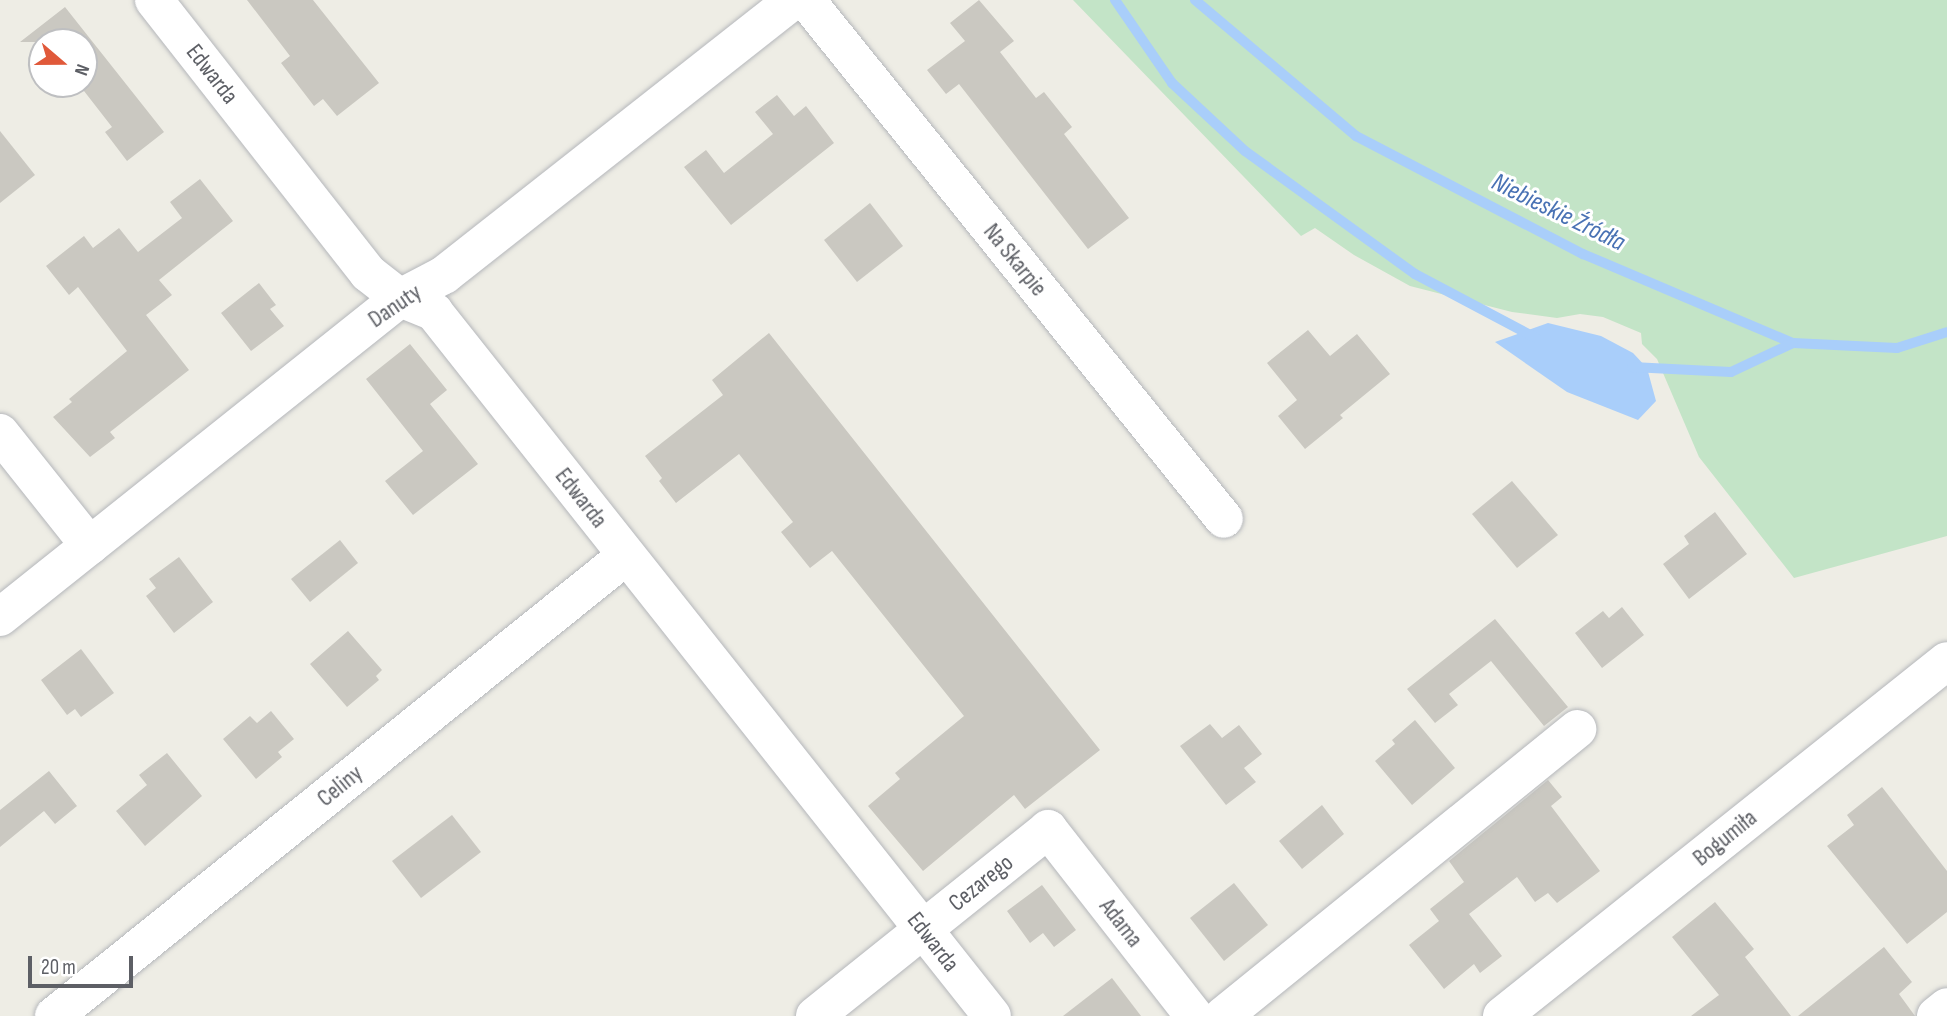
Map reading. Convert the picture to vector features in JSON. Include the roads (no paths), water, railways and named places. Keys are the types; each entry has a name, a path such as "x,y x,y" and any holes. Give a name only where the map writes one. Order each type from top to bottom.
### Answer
{"street":[{"name":"Edwarda","path":"154,0 368,273 400,298 433,312 992,1016"},
{"name":"Danuty","path":"0,617 400,298 444,275 794,0"},
{"name":"Na Skarpie","path":"806,0 1224,519"},
{"path":"0,433 90,546"},
{"name":"Celiny","path":"54,1016 626,556"},
{"name":"Bogumiła","path":"1502,1016 1947,661"},
{"path":"1223,1016 1577,729"},
{"name":"Cezarego","path":"815,1016 1048,829"},
{"name":"Adama","path":"1048,829 1194,1016"},
{"path":"1936,1016 1947,1007"}],"water":[{"path":"1548,323 1601,336 1633,353 1647,368 1656,401 1638,420 1567,392 1495,342"}],"waterway":[{"path":"1115,0 1172,83 1245,151 1415,274 1536,338"},
{"name":"Niebieskie Źródła","path":"1195,0 1356,136 1583,254 1793,343 1897,348 1947,332"},
{"path":"1632,367 1731,372 1793,343"}]}
